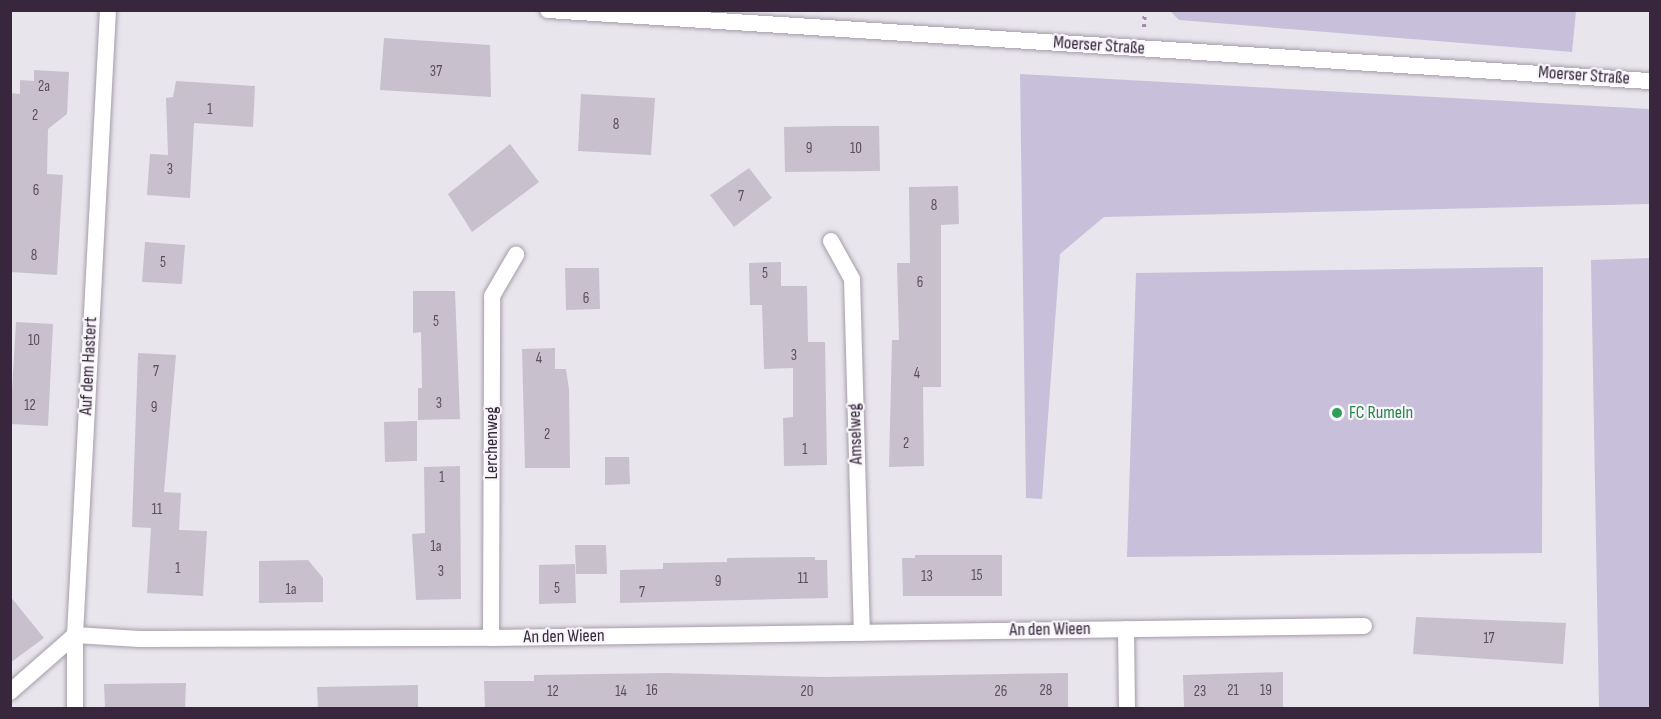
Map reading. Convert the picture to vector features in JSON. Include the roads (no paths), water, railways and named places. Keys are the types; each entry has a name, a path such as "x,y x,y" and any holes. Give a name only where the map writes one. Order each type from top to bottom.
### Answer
{"street":[{"name":"Auf dem Hastert","path":"75,635 108,10"},
{"name":"Moerser Straße","path":"548,10 1650,81"},
{"name":"Amselweg","path":"831,241 852,279 862,633"},
{"name":"Lerchenweg","path":"491,638 492,296 516,255"},
{"name":"An den Wieen","path":"75,635 140,639 491,638 1364,626"},
{"path":"1126,629 1127,708"},
{"path":"10,692 75,635"},
{"path":"75,635 75,708"}],"place":[{"name":"FC Rumeln","path":"1337,413"}]}
